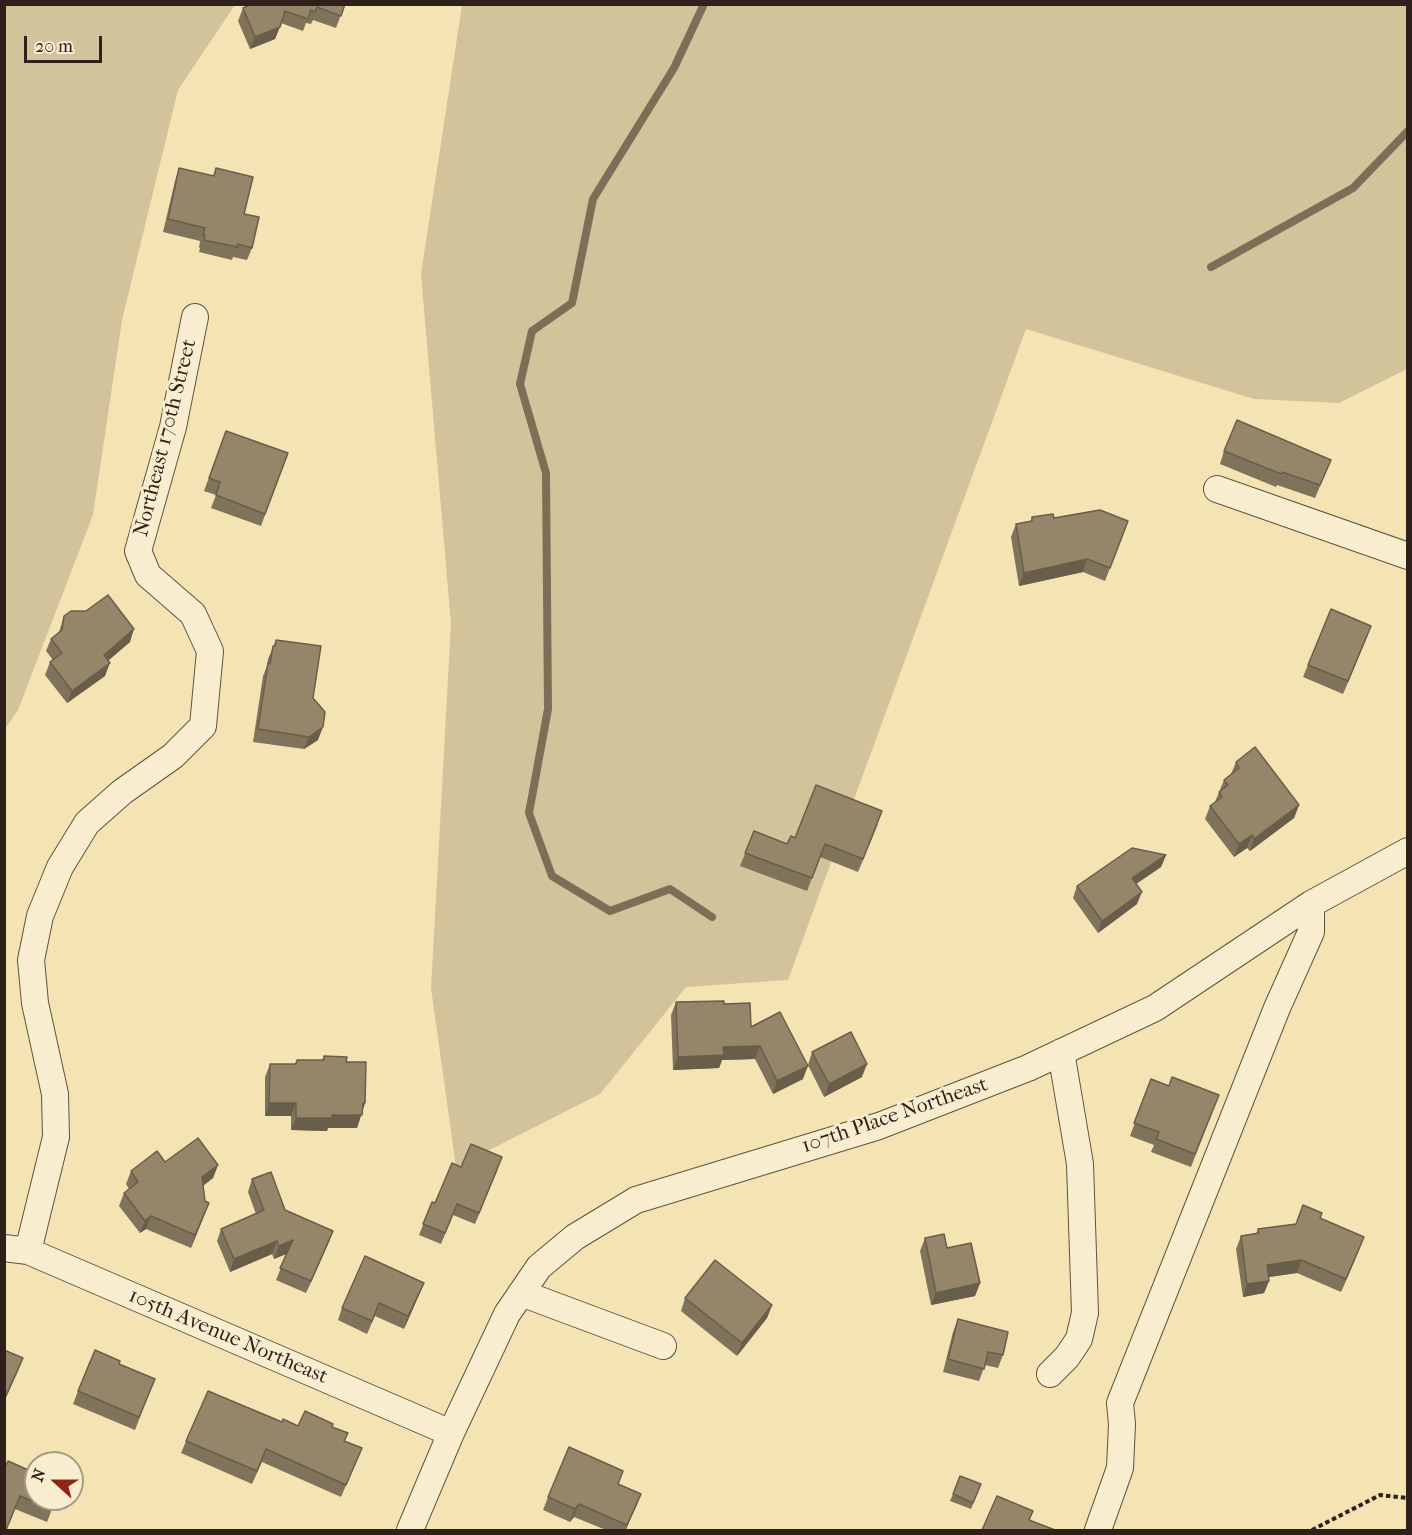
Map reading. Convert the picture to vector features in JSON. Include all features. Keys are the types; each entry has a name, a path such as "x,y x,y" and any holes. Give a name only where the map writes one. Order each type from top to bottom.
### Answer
{"street":[{"name":"Northeast 170th Street","path":"16,1250 56,1137 54,1094 35,1003 31,960 40,916 60,867 87,823 122,792 174,756 203,726 210,651 193,614 148,575 138,551 173,427 195,317"},
{"path":"1217,489 1407,556"},
{"name":"107th Place Northeast","path":"410,1530 451,1433 507,1314 539,1268 576,1237 636,1200 879,1126 1028,1068 1155,1008 1311,904 1407,851"},
{"path":"1098,1530 1120,1468 1122,1424 1120,1403 1273,1019 1311,932 1311,904"},
{"path":"1050,1374 1067,1357 1079,1339 1085,1314 1080,1164 1061,1052"},
{"name":"105th Avenue Northeast","path":"16,1250 451,1433"},
{"path":"521,1293 663,1346"}],"path":[{"path":"1312,1530 1380,1495 1407,1498"}],"shaded area":[{"path":"5,4 235,5 178,90 122,320 93,515 18,710 5,729"},
{"path":"462,5 1407,5 1407,369 1339,403 1254,399 1026,329 788,980 686,987 600,1094 456,1167 431,988 451,624 421,274"}],"building":[{"path":"252,4 345,4 341,16 317,7 315,12 311,10 308,19 285,11 280,27 255,37 243,8"},
{"path":"179,168 214,176 216,168 253,177 244,214 259,217 252,248 204,240 205,228 168,219"},
{"path":"1237,420 1331,460 1320,485 1282,472 1281,474 1224,451"},
{"path":"226,431 288,453 265,514 216,495 220,482 209,478"},
{"path":"1100,510 1128,521 1110,568 1087,559 1024,573 1016,524 1032,521 1032,517 1053,514 1054,518"},
{"path":"108,595 134,629 104,655 110,663 72,691 50,662 62,653 51,639 62,630 64,616 71,611 86,611"},
{"path":"1331,609 1371,626 1348,681 1308,665"},
{"path":"276,640 321,646 313,698 325,712 323,727 309,737 258,729 268,663 270,664"},
{"path":"1255,747 1299,805 1254,839 1252,835 1239,844 1210,806 1222,797 1219,792 1228,785 1224,780 1239,768 1236,762"},
{"path":"816,785 882,811 863,859 825,844 812,878 745,853 754,831 787,844 791,836 795,838"},
{"path":"1132,848 1166,855 1132,878 1142,892 1102,921 1077,886"},
{"path":"724,1001 724,1004 750,1003 751,1027 780,1012 808,1066 777,1081 760,1046 723,1047 724,1055 678,1057 676,1002"},
{"path":"851,1032 867,1064 829,1084 812,1052"},
{"path":"324,1056 347,1057 346,1062 366,1062 365,1103 363,1103 362,1115 296,1118 296,1103 269,1103 270,1064 296,1064 297,1060 324,1060"},
{"path":"1172,1077 1219,1095 1195,1154 1156,1139 1159,1132 1134,1123 1151,1079 1169,1086"},
{"path":"198,1138 218,1165 202,1177 205,1201 209,1203 195,1235 151,1216 145,1221 124,1193 138,1182 131,1171 157,1151 165,1162"},
{"path":"471,1144 502,1157 479,1213 457,1204 445,1233 423,1224 432,1202 435,1203 452,1163 461,1167"},
{"path":"271,1172 285,1210 333,1231 311,1281 280,1268 293,1240 279,1246 277,1241 234,1259 221,1229 264,1210 252,1179"},
{"path":"1303,1205 1322,1213 1320,1218 1364,1237 1346,1279 1301,1260 1267,1265 1269,1281 1247,1284 1241,1236 1259,1233 1258,1229 1296,1224"},
{"path":"944,1234 947,1248 971,1243 980,1283 936,1293 925,1238"},
{"path":"365,1256 424,1283 408,1316 379,1303 372,1321 342,1308"},
{"path":"715,1260 772,1305 742,1343 685,1298"},
{"path":"958,1319 1008,1332 1003,1355 988,1352 984,1369 948,1359"},
{"path":"4,1350 23,1358 4,1400"},
{"path":"95,1350 120,1361 119,1364 155,1379 139,1417 78,1391"},
{"path":"208,1391 282,1422 283,1419 298,1426 305,1411 333,1424 332,1427 348,1433 344,1441 362,1448 346,1485 266,1449 257,1471 186,1441"},
{"path":"569,1447 623,1471 618,1484 641,1494 627,1525 579,1504 575,1509 548,1497"},
{"path":"8,1461 24,1468 24,1498 20,1496 6,1530 4,1530 4,1469"},
{"path":"960,1476 981,1484 973,1503 953,1494"},
{"path":"997,1496 1033,1511 1029,1520 1055,1530 982,1530"}],"waterway":[{"path":"704,4 674,68 593,199 572,303 532,331 520,384 546,473 548,709 529,813 552,876 610,911 670,889 712,917"},
{"path":"1211,267 1353,188 1408,131"}]}
